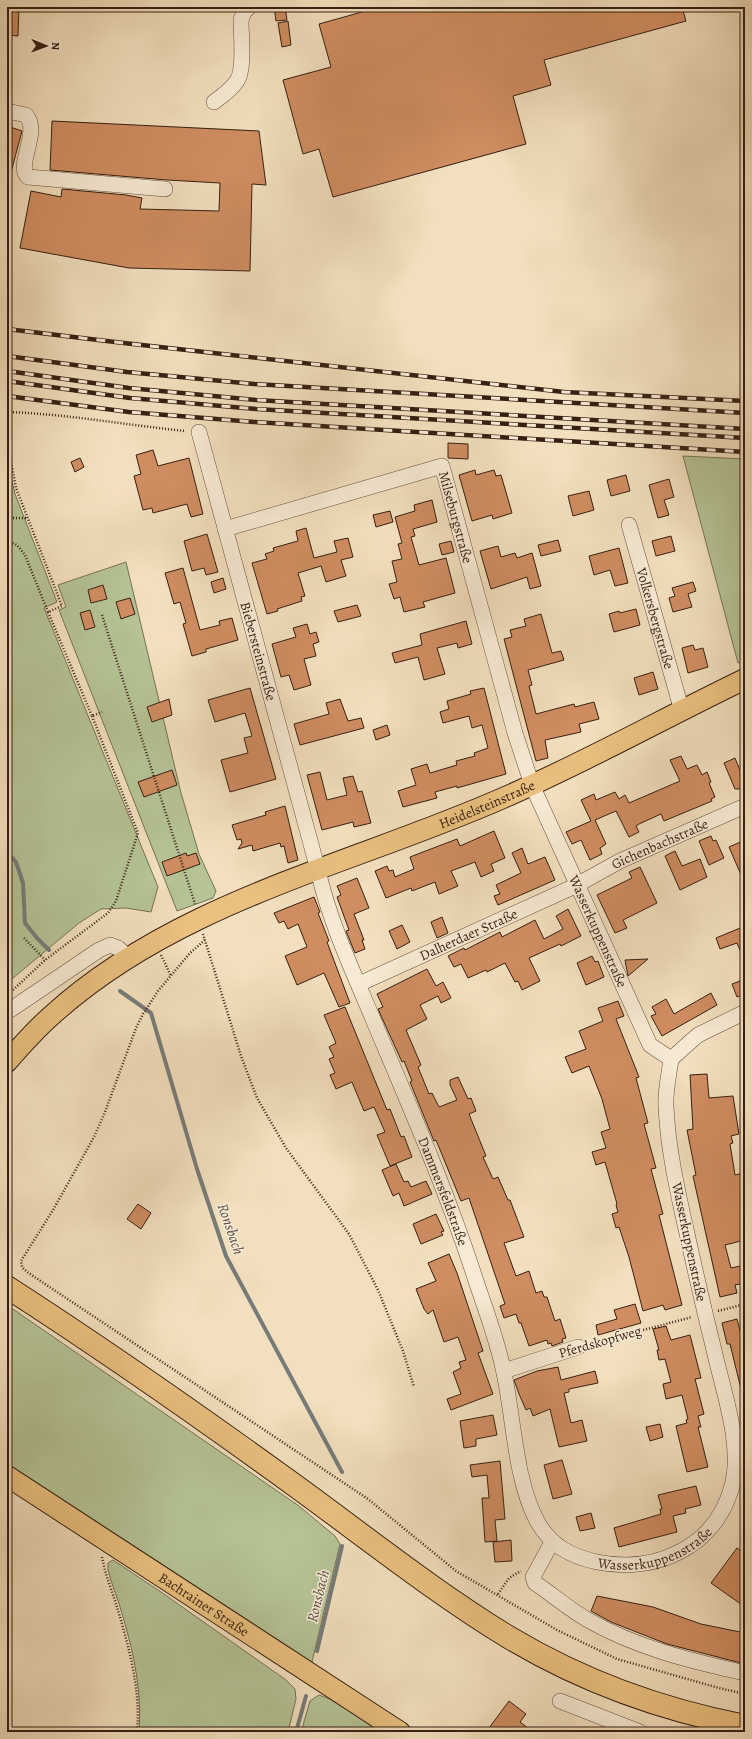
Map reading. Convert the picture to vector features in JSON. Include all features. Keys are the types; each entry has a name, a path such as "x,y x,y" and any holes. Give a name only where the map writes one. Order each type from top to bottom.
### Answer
{"highway":[{"path":"7,1287 71,1328 216,1428 446,1595 511,1638 583,1676 621,1692 689,1714 745,1726"}],"main road":[{"name":"Heidelsteinstraße","path":"7,1062 51,1016 92,983 154,943 198,920 318,870 502,799 586,761 745,679"},
{"name":"Bachrainer Straße","path":"7,1476 400,1732"}],"street":[{"path":"214,102 228,91 238,79 240,70 241,20 244,12 249,7"},
{"path":"7,111 26,115 31,124 31,133 24,169 25,175 28,177 165,189"},
{"name":"Biebersteinstraße","path":"200,432 318,870"},
{"name":"Milseburgstraße","path":"225,529 442,466 515,733 532,785"},
{"name":"Volkersbergstraße","path":"629,525 682,711"},
{"name":"Wasserkuppenstraße","path":"532,785 650,1045 671,1059 666,1104 673,1170 733,1430 735,1460 739,1485 722,1512 703,1536 682,1551 659,1561 636,1566 612,1565 585,1559 558,1547 552,1542 538,1522"},
{"name":"Gichenbachstraße","path":"577,885 620,861 745,806"},
{"name":"Dammersfeldstraße","path":"318,870 323,894 435,1166 476,1279 504,1371 525,1492 538,1522"},
{"name":"Dalherdaer Straße","path":"359,984 577,885"},
{"path":"7,1010 10,1010 99,950 110,945 118,948 129,958"},
{"path":"671,1059 698,1035 745,1012"},
{"name":"Pferdskopfweg","path":"504,1371 578,1347"},
{"path":"552,1542 533,1577 535,1583 588,1620 636,1643 696,1662 745,1673"},
{"path":"560,1702 640,1732"}],"path":[{"path":"7,412 71,416 136,426 200,432"},
{"path":"7,442 16,488 62,606 48,612"},
{"path":"7,518 28,518"},
{"path":"7,540 17,545 25,555 92,716 138,833 116,901 108,913 45,960 12,990"},
{"path":"102,615 194,898 198,920"},
{"path":"92,716 102,712"},
{"path":"24,938 45,960"},
{"path":"414,1388 403,1351 378,1290 349,1234 286,1148 257,1098 241,1056 204,940 171,976 143,1014 136,1028 105,1112 94,1137 53,1210 25,1253 21,1261 22,1267 27,1272 368,1499 456,1571 498,1594 557,1630 617,1659 745,1694"},
{"path":"160,955 171,976"},
{"path":"713,1312 745,1304"},
{"name":"Pferdskopfweg","path":"578,1347 696,1316"},
{"path":"100,1537 102,1560 121,1619 134,1676 138,1711 136,1732"},
{"path":"498,1594 509,1578 522,1570"}],"green space":[{"path":"683,456 745,459 745,660 738,663"},
{"path":"7,459 15,494 57,602 44,608 158,887 151,912 126,908 101,909 79,923 7,983"},
{"path":"126,562 181,793 199,854 216,891 213,898 177,911 59,610 66,607 58,585"},
{"path":"7,1305 299,1506 335,1536 340,1544 312,1662 7,1463"},
{"path":"113,1560 286,1680 295,1689 296,1699 288,1732 139,1732 140,1717 134,1659 108,1570 108,1563"},
{"path":"319,1695 330,1699 384,1732 301,1732 310,1701"}],"building":[{"path":"7,7 19,7 18,36 7,35"},
{"path":"274,7 285,7 287,20 276,21"},
{"path":"360,7 682,7 686,21 544,60 551,85 513,96 526,144 333,197 319,149 303,154 283,80 331,67 319,24 362,12"},
{"path":"288,21 291,45 282,47 278,23"},
{"path":"52,121 259,131 266,185 252,184 250,271 129,268 20,248 31,191 61,197 62,189 126,195 142,198 140,209 219,211 220,183 50,170"},
{"path":"7,126 22,131 10,176 7,176"},
{"path":"448,443 468,444 468,459 448,458"},
{"path":"153,450 158,466 189,458 203,514 191,517 187,504 153,513 152,508 143,510 134,476 141,474 136,455"},
{"path":"80,458 84,467 75,472 71,462"},
{"path":"475,470 476,475 494,470 496,476 501,475 512,513 493,519 492,515 472,521 459,475"},
{"path":"626,475 630,491 611,496 607,480"},
{"path":"669,479 674,497 664,500 669,515 658,518 649,485"},
{"path":"589,491 594,510 573,516 568,496"},
{"path":"432,500 437,522 413,529 415,536 411,537 419,565 446,558 455,593 423,602 425,607 404,612 400,597 394,599 389,584 397,582 392,561 402,559 398,544 402,543 395,517 415,511 414,505"},
{"path":"390,511 393,522 376,527 373,515"},
{"path":"306,528 314,558 337,552 334,541 348,538 353,557 341,560 346,576 326,582 321,566 298,573 305,596 301,597 302,601 277,609 278,611 267,614 252,563 267,559 265,554 274,551 273,548 298,541 296,531"},
{"path":"207,534 218,572 206,575 204,568 192,571 184,541"},
{"path":"671,536 675,551 656,556 652,541"},
{"path":"558,540 561,551 541,556 538,545"},
{"path":"451,541 454,552 442,555 439,544"},
{"path":"498,546 501,557 515,553 517,558 532,553 541,586 530,589 527,577 491,589 480,551"},
{"path":"619,548 628,583 615,586 610,570 594,575 589,556"},
{"path":"183,568 200,630 220,625 219,621 232,618 238,640 206,649 206,652 192,656 183,624 186,623 180,602 174,604 165,573"},
{"path":"223,578 226,589 214,593 211,582"},
{"path":"693,582 696,591 688,594 692,607 673,612 669,598 675,596 672,588"},
{"path":"103,585 107,599 91,603 88,590"},
{"path":"130,598 135,614 121,619 116,602"},
{"path":"357,605 361,616 338,622 334,611"},
{"path":"636,609 640,625 614,632 609,614"},
{"path":"90,610 95,627 85,630 80,613"},
{"path":"541,614 552,653 561,651 564,660 528,670 532,685 529,686 536,714 574,704 575,707 594,702 599,719 579,724 581,732 545,740 548,758 536,761 504,639 512,637 510,630 526,626 524,619"},
{"path":"466,621 472,644 458,648 457,643 437,648 445,674 424,680 418,657 395,663 392,653 422,645 420,634"},
{"path":"307,624 310,634 316,632 319,642 313,644 316,656 304,659 311,685 294,690 289,675 281,677 272,644 296,637 293,628"},
{"path":"693,645 695,650 703,648 708,667 688,673 682,648"},
{"path":"653,672 658,689 639,695 634,678"},
{"path":"250,688 276,779 230,792 221,760 248,753 244,738 252,736 245,713 215,722 208,700"},
{"path":"484,688 506,774 457,788 457,786 435,792 437,798 403,807 398,791 416,785 411,769 427,764 430,773 457,765 456,761 475,756 474,753 488,748 482,725 472,728 469,716 443,723 440,712 449,709 447,701 471,694 470,691"},
{"path":"169,699 172,715 152,722 147,707"},
{"path":"340,699 348,721 361,718 364,728 300,745 294,724 329,714 326,703"},
{"path":"387,725 390,735 376,740 373,730"},
{"path":"681,756 687,769 697,765 702,775 707,772 711,782 709,783 715,797 711,799 712,801 664,821 661,814 636,826 639,832 629,837 616,811 595,820 606,844 600,848 602,854 590,860 581,840 572,844 566,832 591,821 581,800 594,794 596,800 615,792 619,799 625,795 629,803 680,781 670,760"},
{"path":"735,758 745,782 745,787 739,789 735,789 724,763"},
{"path":"172,770 177,785 144,797 138,782"},
{"path":"320,772 327,800 347,795 343,778 353,776 358,792 362,791 371,823 354,827 353,822 322,830 307,775"},
{"path":"285,806 298,860 288,863 284,846 281,847 280,843 253,851 252,845 238,849 242,843 241,839 237,840 232,825 266,815 265,812"},
{"path":"494,831 505,858 491,864 494,871 481,877 475,862 451,871 458,886 439,894 435,882 412,891 411,888 386,898 375,871 387,866 389,871 393,870 395,877 414,869 410,857 457,839 460,846"},
{"path":"711,836 713,841 716,840 724,858 709,865 699,841"},
{"path":"745,840 745,884 729,847"},
{"path":"522,848 528,864 545,857 555,880 498,905 494,896 500,894 496,885 521,873 512,853"},
{"path":"675,851 682,866 700,859 707,877 680,890 665,856"},
{"path":"186,853 187,856 196,853 200,864 167,876 162,862"},
{"path":"640,867 657,903 623,920 627,928 615,933 597,895 632,878 629,872"},
{"path":"357,878 369,908 354,914 364,940 362,940 365,949 355,953 346,931 349,930 337,897 341,895 337,886"},
{"path":"314,897 320,912 318,913 329,941 327,942 350,1003 339,1007 324,973 297,985 285,956 307,947 298,924 288,929 284,921 279,923 274,913"},
{"path":"568,909 581,936 561,946 560,944 529,958 540,981 522,990 518,981 515,982 505,963 487,972 486,970 468,978 461,964 454,967 448,956 464,948 465,950 500,932 502,937 535,920 544,939 563,929 556,916"},
{"path":"442,917 448,933 437,938 431,922"},
{"path":"402,925 410,942 397,949 389,931"},
{"path":"745,926 745,962 737,943 720,949 716,938"},
{"path":"592,956 595,962 598,961 604,977 586,985 577,963"},
{"path":"648,959 628,976 625,960"},
{"path":"427,969 436,986 443,982 451,998 441,1003 438,996 420,1005 427,1019 406,1030 421,1065 418,1067 429,1094 432,1093 439,1107 457,1100 450,1085 450,1080 458,1077 468,1099 471,1098 476,1111 469,1114 486,1156 483,1157 493,1179 498,1177 508,1200 510,1200 524,1237 504,1243 516,1276 529,1271 536,1293 542,1291 544,1297 547,1297 555,1321 560,1319 566,1338 562,1339 563,1342 552,1346 551,1343 548,1344 547,1340 529,1346 521,1323 519,1323 516,1314 504,1318 500,1306 505,1304 469,1198 461,1201 436,1140 434,1141 410,1082 412,1081 404,1061 402,1062 378,1009 383,1007 377,994"},
{"path":"745,979 745,994 737,997 732,984"},
{"path":"711,993 717,1005 662,1036 651,1016 656,1014 652,1007 666,999 674,1014"},
{"path":"618,1001 624,1016 616,1019 639,1077 636,1078 648,1123 644,1124 656,1168 651,1169 663,1214 659,1215 682,1305 665,1310 663,1305 643,1311 629,1257 619,1227 616,1228 612,1214 618,1212 617,1204 605,1162 596,1165 592,1152 606,1148 601,1132 610,1129 602,1099 589,1066 572,1073 565,1057 586,1049 579,1031 603,1021 598,1008"},
{"path":"345,1007 387,1110 390,1109 401,1137 404,1136 412,1157 390,1166 377,1135 385,1132 374,1107 364,1111 352,1082 336,1089 330,1075 335,1073 329,1059 334,1057 329,1047 336,1043 324,1015"},
{"path":"707,1074 709,1098 733,1096 739,1134 731,1136 733,1143 730,1144 735,1175 743,1173 745,1180 745,1238 740,1239 741,1241 725,1245 731,1268 745,1265 745,1283 735,1285 737,1293 720,1297 693,1176 696,1175 687,1130 693,1129 690,1075"},
{"path":"396,1164 404,1182 408,1181 411,1187 426,1181 432,1194 404,1206 399,1193 393,1196 382,1170"},
{"path":"138,1204 151,1213 141,1229 127,1219"},
{"path":"436,1214 444,1231 441,1232 443,1235 421,1244 413,1224"},
{"path":"449,1254 457,1273 483,1351 478,1353 493,1394 451,1410 447,1399 461,1394 453,1372 461,1368 459,1362 466,1360 458,1337 444,1342 433,1310 428,1314 424,1309 416,1289 436,1281 428,1263"},
{"path":"635,1304 641,1323 598,1335 596,1325 617,1319 614,1310"},
{"path":"737,1319 745,1350 745,1389 741,1389 730,1344 727,1344 722,1323"},
{"path":"666,1326 671,1340 690,1335 701,1378 695,1379 704,1414 698,1416 701,1427 698,1427 708,1467 687,1472 676,1426 687,1423 686,1420 688,1419 682,1395 666,1399 663,1384 671,1382 665,1359 659,1360 657,1350 659,1350 653,1329"},
{"path":"558,1367 561,1380 595,1371 598,1383 569,1389 569,1392 564,1393 571,1423 582,1420 587,1441 559,1447 550,1409 533,1416 530,1408 526,1410 514,1380 537,1371"},
{"path":"493,1415 497,1435 476,1439 476,1446 464,1448 460,1421"},
{"path":"660,1424 663,1437 650,1441 646,1427"},
{"path":"562,1460 572,1494 553,1499 544,1465"},
{"path":"500,1461 505,1519 495,1520 497,1541 485,1542 482,1498 489,1498 487,1475 472,1477 470,1465"},
{"path":"696,1486 701,1505 685,1509 686,1513 673,1516 677,1532 619,1547 614,1528 661,1514 660,1509 662,1509 658,1495"},
{"path":"591,1513 595,1528 580,1531 576,1517"},
{"path":"511,1540 512,1561 495,1562 493,1542"},
{"path":"737,1548 745,1554 745,1607 711,1583"},
{"path":"597,1596 653,1607 701,1624 745,1633 745,1664 667,1644 611,1622 591,1611"},
{"path":"509,1701 526,1714 520,1722 533,1732 486,1732"}],"waterway":[{"name":"Ronsbach","path":"7,852 16,862 23,883 25,923 49,950"},
{"name":"Ronsbach","path":"120,991 151,1013 197,1169 226,1256 342,1472"},
{"name":"Ronsbach","path":"317,1651 342,1546"},
{"name":"Ronsbach","path":"296,1732 306,1696"}],"railway":[{"path":"7,329 564,392 745,401"},
{"path":"7,356 127,372 254,384 745,413"},
{"path":"7,371 129,388 256,400 745,429"},
{"path":"7,381 130,398 256,409 745,438"},
{"path":"7,396 129,412 254,422 745,452"}]}
